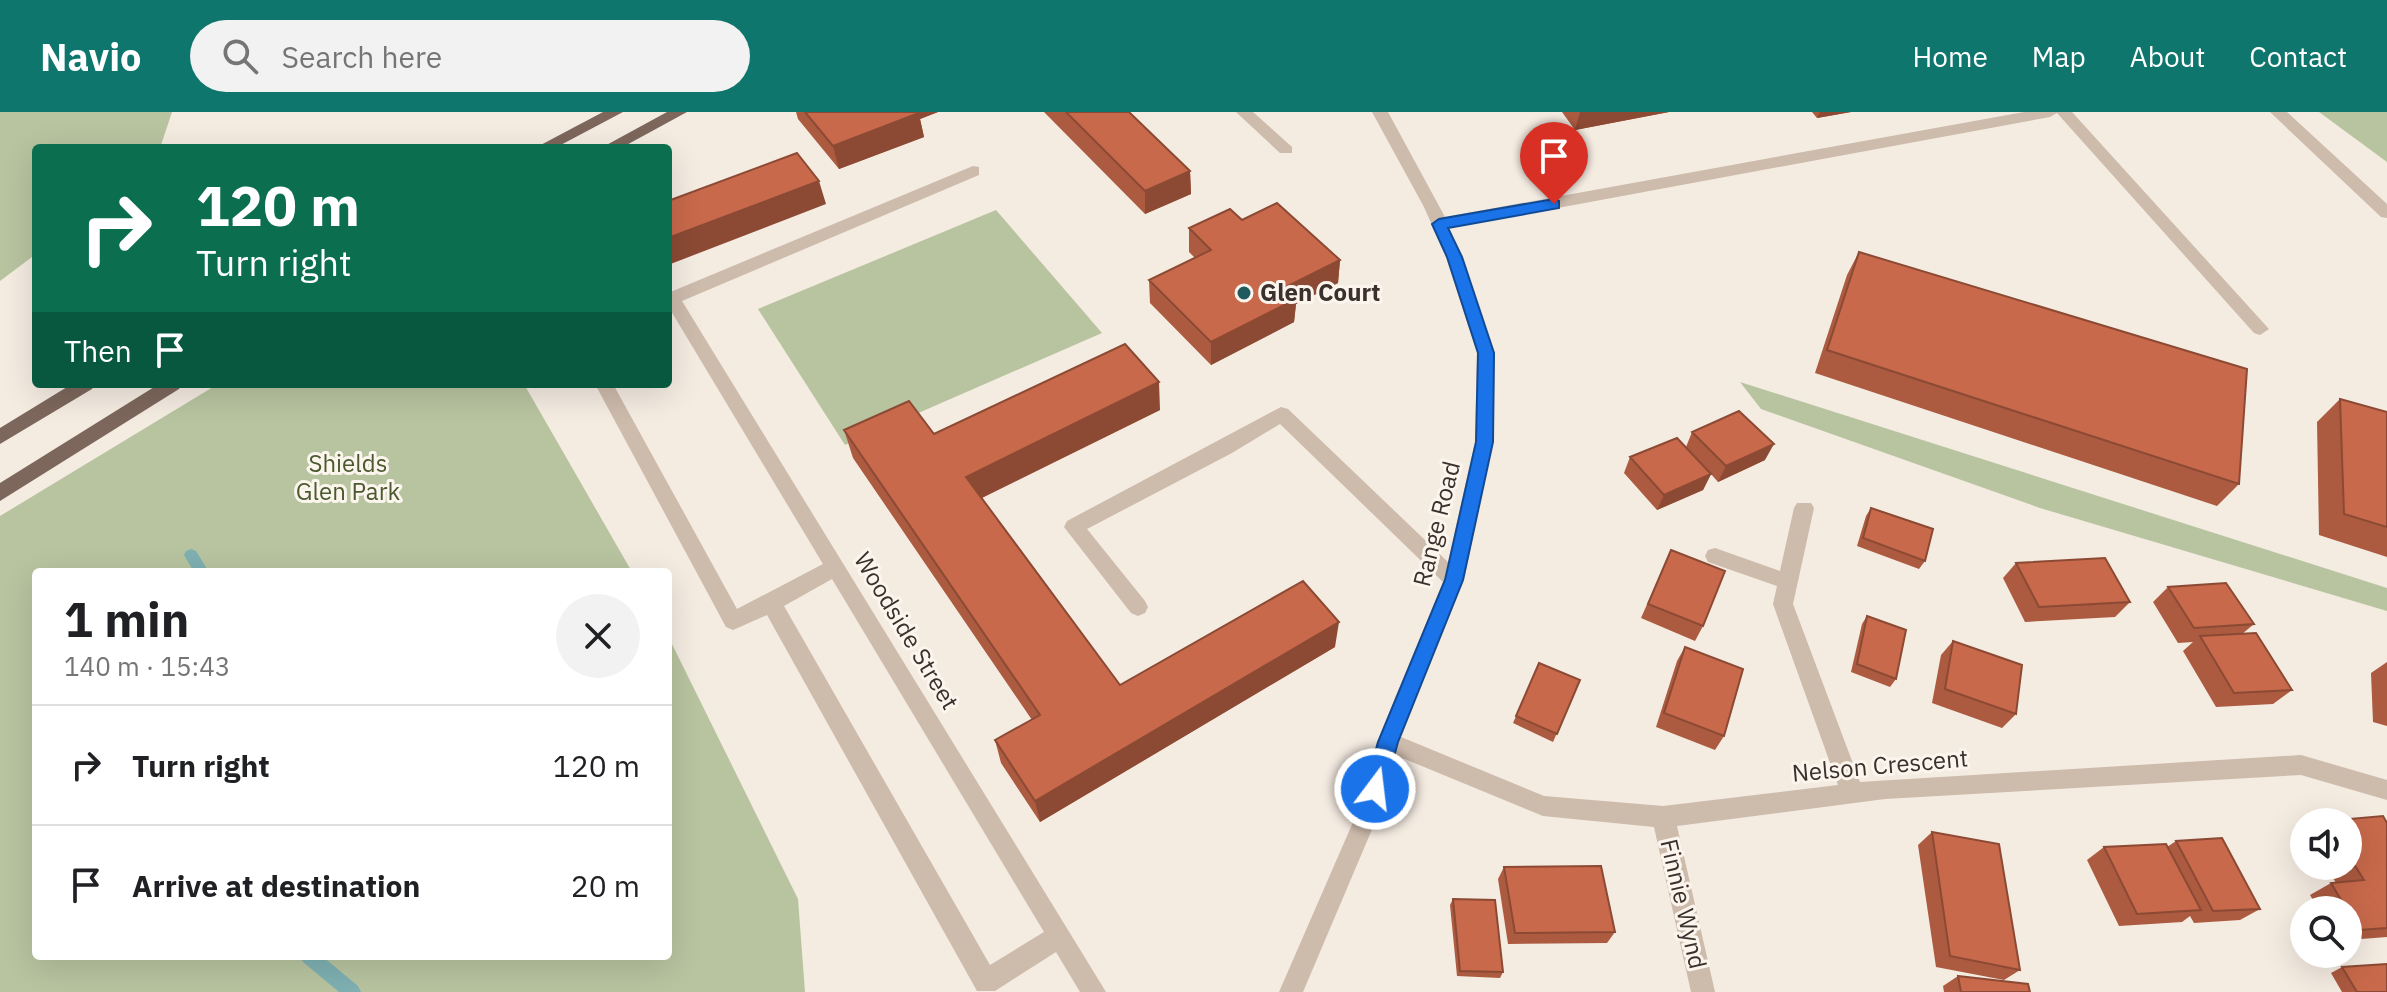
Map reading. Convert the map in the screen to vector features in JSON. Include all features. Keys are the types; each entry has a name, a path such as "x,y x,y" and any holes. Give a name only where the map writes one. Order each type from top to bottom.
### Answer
{"main road":[{"path":"551,144 615,112"},
{"path":"617,144 679,112"},
{"path":"0,437 80,388"},
{"path":"0,493 167,388"}],"street":[{"path":"1244,112 1286,150"},
{"name":"Range Road","path":"1291,992 1368,813 1388,742 1454,580 1484,442 1486,353 1454,257 1380,112"},
{"path":"1439,224 2050,112"},
{"path":"2064,112 2260,329"},
{"path":"2278,112 2387,213"},
{"name":"Woodside Street","path":"672,298 973,171"},
{"name":"Woodside Street","path":"672,302 1094,992"},
{"path":"606,388 733,621 836,567"},
{"path":"1138,607 1074,527 1225,448 1281,414 1454,580"},
{"path":"1804,508 1783,604 1852,792"},
{"path":"1715,556 1788,582"},
{"path":"771,603 986,982 1060,936"},
{"name":"Nelson Crescent","path":"1388,742 1543,806 1663,817 1852,792 2301,765 2387,790"},
{"name":"Finnie Wynd","path":"1663,817 1703,992"}],"green space":[{"path":"0,112 172,112 161,144 32,144 32,257 0,281"},
{"path":"2319,112 2387,112 2387,162"},
{"path":"996,210 1102,333 845,445 758,309"},
{"path":"1740,382 2387,588 2387,611 2040,508 1761,409"},
{"name":"Shields Glen Park","path":"211,388 526,388 630,568 32,568 32,960 672,960 672,644 798,899 805,992 0,992 0,516"}],"building":[{"path":"805,112 918,112 919,113 833,146"},
{"path":"1066,112 1129,112 1190,171 1145,191"},
{"path":"797,153 819,181 672,236 672,200"},
{"name":"Glen Court","path":"1277,203 1340,260 1284,288 1296,299 1211,342 1149,280 1211,250 1189,228 1230,209 1242,220"},
{"path":"1859,252 2247,369 2239,484 1827,350"},
{"path":"1125,344 1159,382 966,477 1120,685 1303,581 1339,622 1035,801 995,740 1040,715 844,430 909,401 934,434"},
{"path":"2340,399 2387,412 2387,527 2344,514"},
{"path":"1739,411 1774,444 1726,466 1692,432"},
{"path":"1677,438 1711,474 1664,495 1630,457"},
{"path":"1871,508 1933,529 1925,561 1863,538"},
{"path":"1671,550 1725,571 1703,626 1648,604"},
{"path":"2105,558 2130,602 2039,607 2016,563"},
{"path":"2226,583 2254,624 2194,628 2168,587"},
{"path":"1867,616 1906,630 1896,679 1857,664"},
{"path":"2256,633 2292,690 2234,693 2200,636"},
{"path":"1953,641 2022,665 2016,714 1945,689"},
{"path":"1685,647 1743,669 1724,736 1664,713"},
{"path":"1539,663 1580,680 1557,734 1516,716"},
{"path":"2383,816 2387,823 2387,928 2362,930 2362,896 2339,896 2331,883 2364,880 2362,818"},
{"path":"1932,832 1999,844 2020,970 1950,956"},
{"path":"2222,838 2260,909 2213,911 2176,841"},
{"path":"2166,844 2201,910 2137,914 2104,847"},
{"path":"1601,866 1615,932 1515,933 1504,867"},
{"path":"1453,899 1495,900 1503,972 1460,971"},
{"path":"2387,964 2387,992 2357,992 2343,968"},
{"path":"1958,976 2028,984 2030,992 1961,992"}],"waterway":[{"path":"191,555 199,568"},
{"path":"314,960 352,992"}],"place":[{"name":"Glen Court","path":"1244,293"}],"route":[{"path":"1375,789 1388,742 1454,580 1484,442 1486,353 1454,257 1439,224 1554,204"}]}
